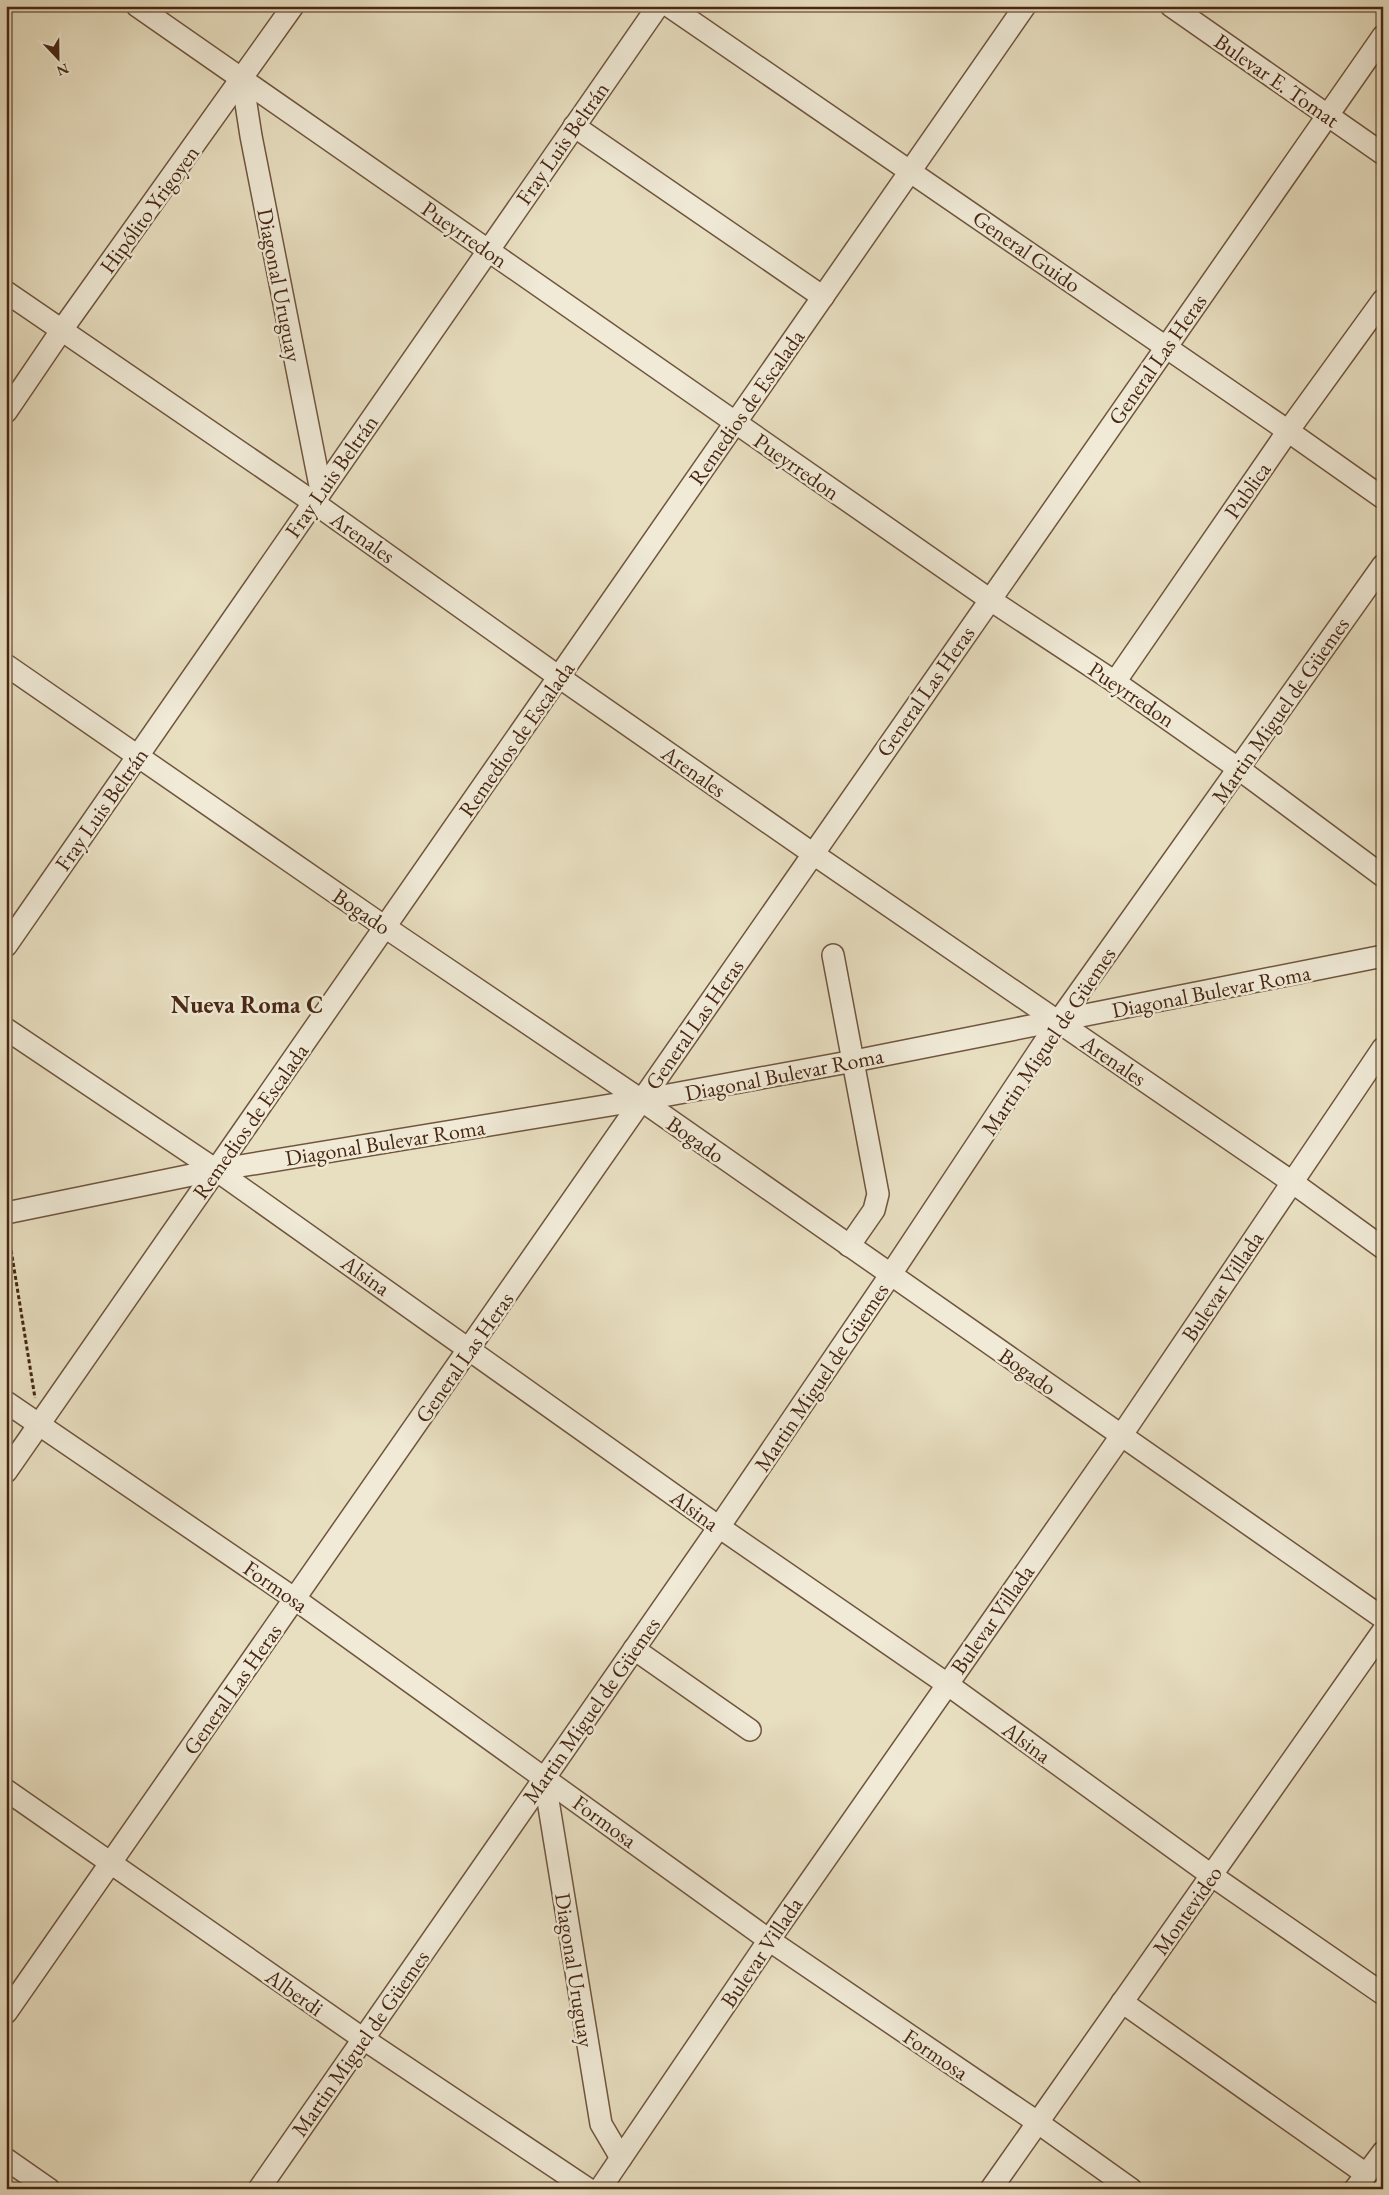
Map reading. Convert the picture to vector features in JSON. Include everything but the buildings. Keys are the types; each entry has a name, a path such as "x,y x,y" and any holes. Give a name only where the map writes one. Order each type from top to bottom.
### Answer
{"street":[{"name":"Pueyrredon","path":"137,6 990,599 1115,682 1239,769 1383,876"},
{"name":"Hipólito Yrigoyen","path":"6,412 293,6"},
{"name":"Fray Luis Beltrán","path":"6,946 658,6"},
{"name":"General Guido","path":"669,6 1383,498"},
{"name":"Remedios de Escalada","path":"6,1472 734,422 824,297 1025,6"},
{"name":"Bulevar E. Tomat","path":"1171,6 1383,154"},
{"name":"General Las Heras","path":"6,2013 470,1349 812,853 1326,115 1383,36"},
{"name":"Diagonal Uruguay","path":"242,78 317,496"},
{"path":"574,126 824,297"},
{"name":"Arenales","path":"6,292 62,331 317,496 559,677 1292,1182 1383,1248"},
{"name":"Publica","path":"1115,682 1288,431 1383,300"},
{"name":"Martin Miguel de Güemes","path":"259,2189 544,1776 719,1527 891,1274 1058,1022 1381,570"},
{"name":"Bogado","path":"6,665 385,927 641,1100 1383,1618"},
{"path":"832,955 854,1061 878,1194 874,1210 849,1246"},
{"name":"Diagonal Bulevar Roma","path":"6,1213 216,1170 641,1100 854,1061 1383,956"},
{"name":"Alsina","path":"6,1029 216,1170 719,1527 947,1684 1211,1875 1383,1994"},
{"name":"Bulevar Villada","path":"600,2189 769,1940 1121,1436 1381,1053"},
{"name":"Formosa","path":"6,1402 295,1599 544,1776 769,1940 1037,2122 1131,2189"},
{"name":"Montevideo","path":"991,2189 1383,1631"},
{"path":"634,1649 750,1730"},
{"name":"Diagonal Uruguay","path":"544,1776 600,2124 621,2158"},
{"name":"Alberdi","path":"6,1790 362,2038 588,2189"},
{"path":"1122,2002 1361,2181 1383,2152"},
{"path":"6,2159 49,2189"}],"path":[{"path":"6,1223 40,1425"}],"district":[{"name":"Nueva Roma C","path":"247,1005"}]}
